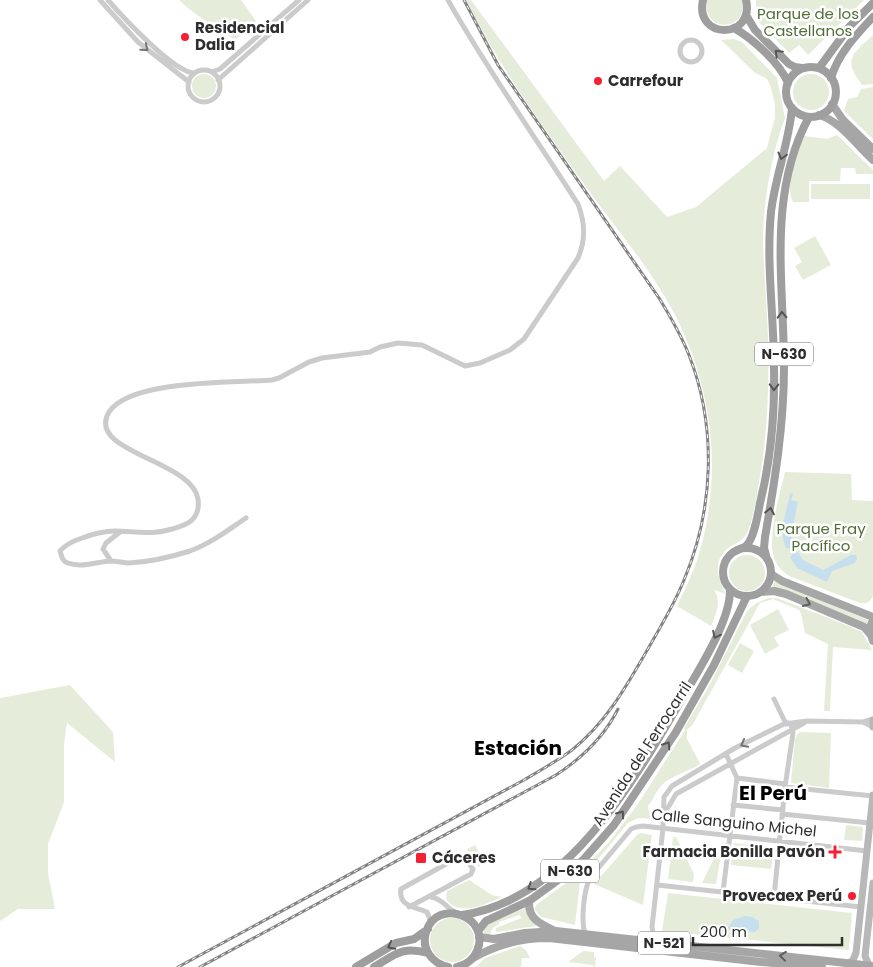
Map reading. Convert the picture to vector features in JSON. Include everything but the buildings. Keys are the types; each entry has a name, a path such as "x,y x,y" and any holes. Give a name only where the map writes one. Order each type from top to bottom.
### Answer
{"highway":[{"path":"702,0 702,14 710,25 722,30 740,25 746,15 746,0"},
{"path":"819,68 850,26 873,3"},
{"path":"746,15 755,30 789,64 795,67 819,68 831,78 835,91 832,104 824,112 819,115 809,116 803,115 792,108"},
{"path":"831,78 841,55 873,17"},
{"path":"734,28 749,38 781,70 788,83 797,71 804,68"},
{"name":"N-630","path":"730,589 724,577 724,566 730,556 748,545 752,536 764,489 772,435 774,367 769,245 776,179 791,126 792,108 786,97 788,83"},
{"name":"N-630","path":"771,574 764,548 782,435 784,401 780,245 782,213 786,182 794,149 809,116"},
{"path":"736,551 743,549 755,550 767,559"},
{"path":"730,589 739,595 748,596 761,592 769,584 771,574"},
{"name":"Avenida del Ferrocarril","path":"460,914 495,907 524,892 558,867 594,832 615,805 667,726 700,668 724,619 730,589"},
{"name":"Avenida del Ferrocarril","path":"478,934 486,921 544,892 584,859 618,818 681,724 714,665 748,596"},
{"name":"N-630","path":"356,967 396,943 414,939 445,914 460,914"},
{"path":"457,967 471,962 478,949 478,934 473,922 460,914"},
{"path":"430,926 425,944 428,953 434,960 447,967"},
{"path":"374,967 405,950 428,953"}],"main road":[{"path":"832,104 843,120 873,149"},
{"path":"819,115 831,119 838,124 873,160"},
{"path":"771,574 782,581 873,619 870,625 871,637"},
{"path":"761,592 774,591 786,594 864,627 871,637"},
{"path":"856,611 866,612 873,609"},
{"path":"873,720 873,727"},
{"path":"873,796 856,953 853,960 861,965 865,956 873,883"},
{"path":"529,901 532,917 539,923 556,931"},
{"name":"N-521","path":"478,934 494,939 525,933 556,931 861,965"},
{"name":"N-521","path":"471,962 504,944 522,940 549,938 766,963 822,967"}],"street":[{"path":"100,0 138,42 189,82"},
{"path":"108,0 142,37 176,65 188,72 195,73 206,70 212,72 218,80 219,91 211,101 205,102 194,98 188,87 195,73"},
{"path":"212,72 220,69 298,0"},
{"path":"218,80 308,0"},
{"path":"246,518 207,544 190,551 152,560 129,563 111,561 73,564 67,563 62,559 60,551 65,545 98,533 156,532 181,526 192,520 199,505 198,496 194,489 183,477 156,461 125,448 114,441 109,434 106,419 110,411 119,403 155,388 272,380 309,362 322,358 370,352 380,347 398,343 422,346 465,366 480,363 510,350 524,339 578,258 583,246 582,216 578,204 471,42 448,0"},
{"path":"687,41 696,41 701,47 700,56 695,61 686,60 680,53 682,44 687,41"},
{"path":"111,561 104,549 106,543 120,532"},
{"path":"774,700 790,731 774,897"},
{"path":"659,943 653,934 652,927 663,828 664,797 672,786 723,756 786,724 807,721 863,722 873,720"},
{"path":"664,814 676,794 807,721"},
{"path":"863,722 873,727"},
{"path":"778,737 790,743"},
{"path":"722,892 737,778 723,756"},
{"path":"737,778 785,786 873,796"},
{"path":"672,786 672,790 676,794"},
{"path":"733,805 870,823"},
{"name":"Calle Sanguino Michel","path":"586,935 583,925 586,885 631,830 636,827 663,828 867,851"},
{"path":"409,907 471,874 472,869 468,860 462,857 457,858 401,888 400,892 409,907 424,910 430,915 430,926"},
{"path":"657,885 871,909"},
{"path":"442,901 442,894 447,888"},
{"path":"424,910 422,904 426,899 435,897 442,901 445,906 460,914"},
{"path":"642,941 646,938 652,927"}],"green space":[{"path":"179,0 241,0 256,21 235,40"},
{"path":"466,0 471,0 604,181 620,166 667,217 696,207 767,148 775,117 775,104 770,85 767,79 754,72 721,40 734,39 742,42 777,78 785,118 772,164 766,196 763,229 768,326 767,421 756,503 752,519 746,535 724,552 718,563 720,582 726,594 714,590 718,604 711,626 677,606 697,561 705,531 712,471 707,412 701,382 692,353 680,325 661,291 525,100 479,26"},
{"path":"707,0 742,0 742,11 739,19 724,25 717,23 707,11"},
{"name":"Parque de los Castellanos","path":"756,0 864,0 808,55 799,45 789,53 756,19"},
{"path":"873,35 873,84 862,85 852,69 852,58"},
{"path":"204,74 213,77 216,86 213,95 204,98 195,95 192,86 195,77"},
{"path":"811,74 818,75 824,79 828,85 828,99 824,105 818,109 811,110 804,109 798,105 794,99 793,92 794,85 798,79 804,75"},
{"path":"873,87 873,139 844,111 848,99 857,97 861,89"},
{"path":"837,135 873,170 873,174 856,174 855,168 841,168 840,181 809,181 809,202 793,202 790,188 791,179 804,136 827,139"},
{"path":"811,184 870,184 870,199 811,199"},
{"path":"815,236 831,265 803,280 795,266 802,262 794,248"},
{"name":"Parque Fray Pacífico","path":"785,472 851,474 852,500 873,501 873,596 868,602 860,603 789,576 777,563 772,549 772,538 777,503"},
{"path":"747,555 754,556 760,560 764,566 764,580 760,586 754,590 747,591 740,590 734,586 730,580 729,573 730,566 734,560 740,556"},
{"path":"775,581 868,620 866,625 772,587"},
{"path":"768,598 777,598 862,632 872,650 833,647 830,711 824,711 828,644 805,633 799,610 773,599 760,603 693,724 687,730 687,739 700,763 699,765 674,777 661,786 648,806 649,812 653,815 652,819 638,818 628,823 580,881 575,925 541,917 535,910 536,905 577,875 609,842 638,804 685,730 684,728 708,688 747,611 755,604"},
{"path":"778,609 789,630 774,637 779,646 765,654 750,625"},
{"path":"740,643 754,651 742,673 728,665"},
{"path":"70,685 113,732 115,762 67,723 64,744 64,802 48,844 48,873 55,909 18,909 0,921 0,698"},
{"path":"798,733 831,733 829,788 791,783 795,739"},
{"path":"675,806 685,822 674,825"},
{"path":"846,825 863,827 862,841 844,840"},
{"path":"638,834 652,835 643,905 594,884"},
{"path":"673,837 676,837 694,874 693,882 668,879"},
{"path":"722,842 716,884 702,883"},
{"path":"734,843 774,848 771,869 731,865"},
{"path":"475,845 485,862 478,867 467,849"},
{"path":"469,880 492,895 502,897 473,908 458,908 452,905 446,899 447,891"},
{"path":"668,893 852,913 849,950 662,931"},
{"path":"526,908 536,926 496,932 496,928 521,918 520,915 499,922 492,930 490,936 485,934 483,929 490,922"},
{"path":"448,918 456,918 468,924 474,940 468,956 456,962 448,962 436,956 430,944 430,936 436,924"},
{"path":"520,946 526,950 530,958 522,958 521,967 476,967 485,958"},
{"path":"583,951 594,952 594,957 596,957 595,967 568,962"}],"water":[{"path":"790,493 793,494 791,500 798,502 791,536 795,547 792,548 794,553 797,551 803,560 823,570 851,555 856,555 855,563 832,571 827,582 797,568 790,557 792,555 789,548 786,548 783,528"},
{"path":"745,916 759,921 759,929 754,932 727,929 733,920"}],"railway":[{"path":"178,967 524,780 572,750 596,727 624,689 672,606 694,553 706,497 708,439 698,382 689,355 659,298 498,65 464,0"},
{"path":"200,967 556,775 592,746 606,729 618,709"}],"place":[{"name":"Residencial Dalia","path":"185,37"},
{"name":"Carrefour","path":"598,81"},
{"name":"Farmacia Bonilla Pavón","path":"835,852"},
{"name":"Cáceres","path":"421,858"},
{"name":"Provecaex Perú","path":"852,896"}],"district":[{"name":"Estación","path":"518,748"},
{"name":"El Perú","path":"773,793"}]}
